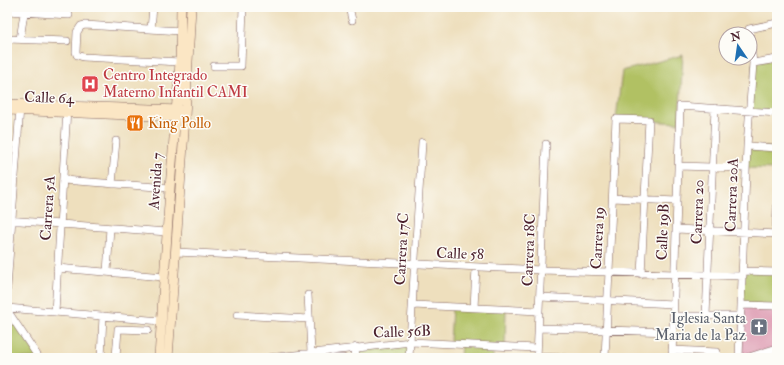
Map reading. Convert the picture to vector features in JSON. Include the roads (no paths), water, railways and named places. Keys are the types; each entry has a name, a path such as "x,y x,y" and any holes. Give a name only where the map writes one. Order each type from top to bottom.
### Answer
{"main road":[{"name":"Avenida 7","path":"159,358 175,113 180,62 181,7"},
{"name":"Avenida 7","path":"168,358 186,114 191,7"},
{"name":"Calle 64","path":"7,104 20,107 186,114"},
{"name":"Calle 64","path":"7,110 20,107"}],"street":[{"path":"151,29 153,7"},
{"path":"214,66 241,66 243,7"},
{"path":"349,7 352,20"},
{"path":"7,11 24,10 69,15"},
{"path":"20,39 24,10"},
{"name":"Carrera 20A","path":"758,27 777,23"},
{"path":"180,62 83,57 77,55 77,32 81,26 181,31"},
{"path":"7,39 67,41"},
{"path":"758,62 777,59"},
{"name":"Carrera 20A","path":"739,358 747,146 753,66"},
{"name":"Calle 19B","path":"672,358 680,106 715,108"},
{"path":"7,288 10,220 20,107"},
{"path":"715,108 777,113"},
{"name":"Carrera 20","path":"706,316 715,108"},
{"name":"Carrera 5A","path":"55,312 67,109"},
{"name":"Carrera 19","path":"605,358 616,119 649,120 645,199"},
{"path":"112,184 116,142"},
{"name":"Carrera 17C","path":"409,358 422,142"},
{"name":"Carrera 18C","path":"537,357 546,144"},
{"path":"747,146 777,148"},
{"path":"678,166 746,168"},
{"path":"63,180 170,188"},
{"path":"613,198 676,201"},
{"path":"641,274 645,199"},
{"path":"676,229 710,232 777,234 777,207"},
{"path":"10,220 167,232"},
{"path":"107,272 110,228"},
{"name":"Calle 58","path":"176,252 414,265 609,273 708,275 777,272"},
{"path":"57,268 164,277"},
{"path":"474,308 476,268"},
{"path":"308,295 311,352"},
{"path":"540,297 673,304"},
{"path":"412,305 539,311"},
{"path":"742,305 777,306"},
{"path":"7,309 161,321"},
{"path":"7,309 39,358"},
{"path":"237,315 309,319"},
{"path":"101,358 103,316"},
{"path":"673,316 741,316"},
{"path":"539,328 673,332"},
{"path":"117,358 118,329 148,330"},
{"name":"Calle 56B","path":"268,358 410,342 537,348"},
{"path":"355,358 356,347"},
{"path":"746,358 777,348"},
{"path":"672,350 717,352"},
{"path":"537,357 567,358"},
{"path":"332,358 343,358"}],"place":[{"name":"Centro Integrado Materno Infantil CAMI","path":"90,84"},
{"name":"King Pollo","path":"135,123"},
{"name":"Iglesia Santa Maria de la Paz","path":"759,327"}]}
